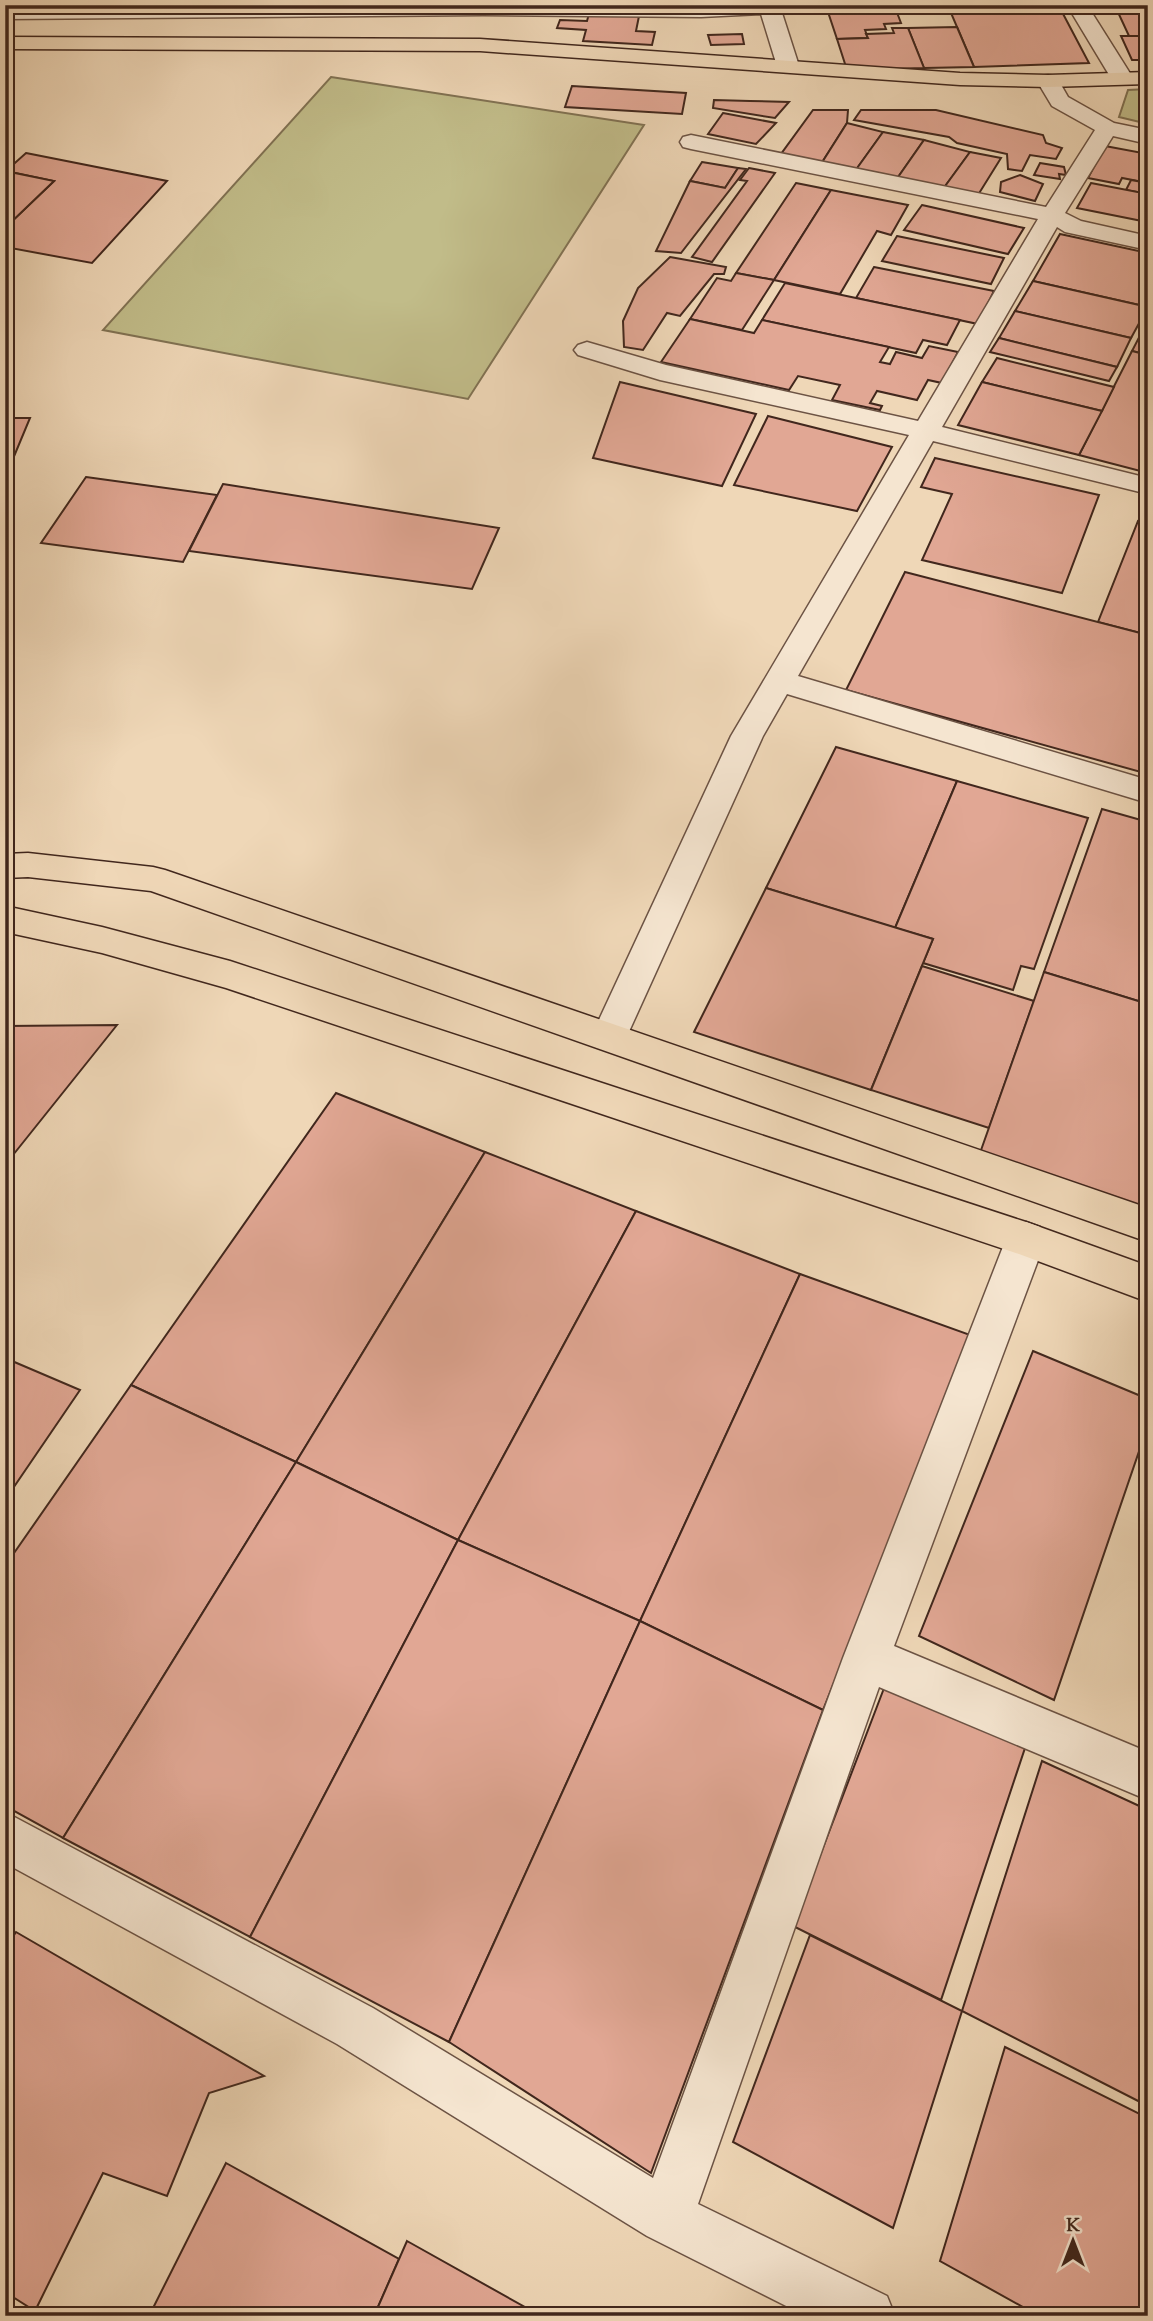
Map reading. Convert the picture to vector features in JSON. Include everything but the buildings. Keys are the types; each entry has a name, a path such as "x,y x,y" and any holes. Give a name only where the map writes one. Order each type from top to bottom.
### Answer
{"main road":[{"path":"5,43 480,45 960,79 1048,82 1148,78"},
{"path":"5,50 92,45"},
{"path":"13,867 153,879 1148,1225"},
{"path":"5,919 102,940 230,975 1026,1239 1148,1284"},
{"path":"5,930 102,940"}],"street":[{"path":"5,13 482,7 701,11 769,6 938,5"},
{"path":"1077,5 1122,78"},
{"path":"769,6 788,66"},
{"path":"480,45 482,7"},
{"path":"172,44 178,9"},
{"path":"1048,82 1059,101 1107,128 1148,137"},
{"path":"609,1037 747,736 1052,215 1107,128"},
{"path":"691,142 1052,215 1073,228 1148,243"},
{"path":"587,350 660,372 926,431 1148,486"},
{"path":"779,681 1148,792"},
{"path":"666,2217 866,1658 1026,1239"},
{"path":"866,1658 1148,1776"},
{"path":"5,1836 355,2025 666,2217 867,2316"}],"shaded area":[{"path":"331,77 644,125 468,399 103,330"},
{"path":"1148,89 1148,124 1119,117 1128,90"}]}
